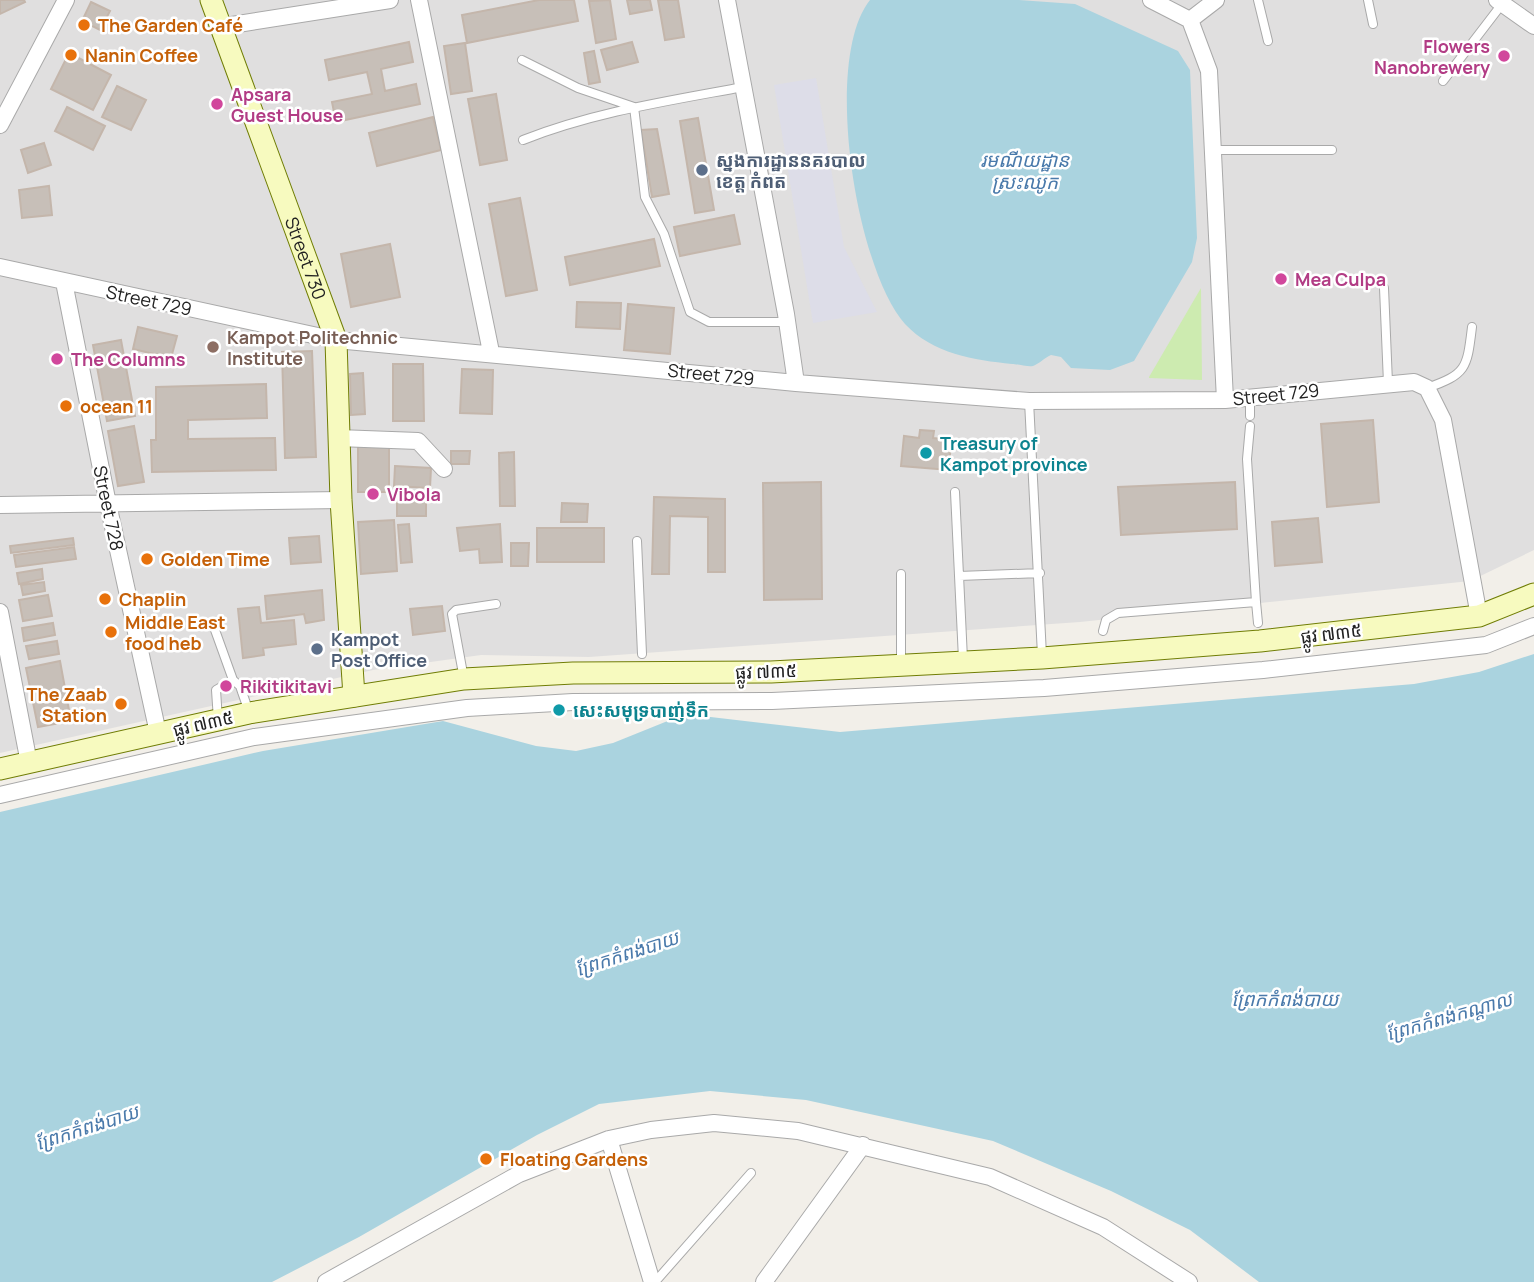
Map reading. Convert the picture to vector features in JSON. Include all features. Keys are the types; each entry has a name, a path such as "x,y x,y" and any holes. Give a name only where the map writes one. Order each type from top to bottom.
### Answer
{"street":[{"path":"0,125 65,0"},
{"name":"Street 730","path":"211,0 336,340 341,500 354,696"},
{"path":"219,27 359,2 390,0"},
{"path":"419,0 491,352"},
{"path":"1151,0 1190,20 1209,71 1225,400"},
{"path":"1190,20 1216,0"},
{"path":"732,1 743,87 796,383"},
{"path":"1500,2 1534,26"},
{"path":"0,96 20,83"},
{"name":"Street 729","path":"0,267 336,340 491,352 796,383 1029,401 1225,400 1414,382 1427,388"},
{"name":"Street 728","path":"64,282 108,504 158,733"},
{"path":"1427,388 1443,420 1479,617"},
{"path":"338,438 418,441 444,469"},
{"path":"0,505 341,500"},
{"name":"ផ្លូវ ៧៣៥","path":"0,769 249,713 464,679 573,673 642,665 771,672 1042,658 1104,641 1479,617 1534,594"},
{"path":"0,612 29,762"},
{"path":"0,795 254,737 467,708 573,702 772,701 1044,688 1263,670 1486,645 1534,626"},
{"path":"326,1282 519,1174 609,1139 651,1130 714,1124 799,1131 990,1177 1103,1227 1189,1282"},
{"path":"609,1139 654,1282"},
{"path":"764,1282 863,1145"}],"lane":[{"path":"1258,0 1268,41"},
{"path":"1368,0 1373,24"},
{"path":"1443,82 1500,2"},
{"path":"522,60 554,77 634,107"},
{"path":"523,140 566,124 634,107 743,87"},
{"path":"634,107 645,197 664,234 690,312 709,322 787,322"},
{"path":"1214,150 1332,150"},
{"path":"1384,289 1388,383"},
{"path":"1427,388 1457,377 1466,366 1472,327"},
{"path":"1250,396 1247,459 1259,632"},
{"path":"1029,401 1040,573 1042,658"},
{"path":"955,492 963,662"},
{"path":"637,541 642,665"},
{"path":"959,576 1040,573"},
{"path":"901,574 901,664"},
{"path":"1104,641 1106,620 1118,612 1256,602"},
{"path":"464,679 452,614 456,610 496,604"},
{"path":"215,630 233,680 240,686 249,713"},
{"path":"218,720 216,690 233,680"},
{"path":"654,1282 751,1173"}],"shaded area":[{"path":"0,0 1534,0 1534,550 1470,581 1080,622 589,657 481,655 373,670 0,753"},
{"path":"816,78 844,247 877,312 813,323 774,85"}],"green space":[{"path":"1201,288 1202,380 1149,378 1149,377"}],"water":[{"name":"រមណីយដ្ឋាន ស្រះឈូក","path":"870,0 1019,0 1075,4 1178,51 1190,70 1197,238 1192,262 1134,361 1110,370 1071,368 1061,357 1051,355 1031,366 983,360 941,349 905,324 887,297 872,259 851,164 847,114 848,68 856,29"},
{"path":"1534,654 1534,1282 1259,1282 1190,1230 1111,1191 993,1141 806,1100 710,1091 599,1104 537,1135 359,1237 272,1282 0,1282 0,812 263,751 443,721 536,746 576,751 613,743 685,714 840,732 1414,684 1479,672"}],"building":[{"path":"0,0 24,0 25,2 0,14"},
{"path":"539,0 574,0 578,21 467,43 462,15"},
{"path":"610,0 616,39 596,43 589,1"},
{"path":"627,0 650,0 652,10 630,14"},
{"path":"658,0 678,0 684,37 665,40"},
{"path":"91,2 110,11 100,30 82,21"},
{"path":"409,42 413,62 381,69 385,91 416,84 420,104 336,122 332,102 372,94 367,72 329,80 325,60"},
{"path":"632,42 638,62 607,70 601,50"},
{"path":"465,43 472,91 451,94 444,46"},
{"path":"594,51 600,82 589,84 584,53"},
{"path":"69,53 111,75 93,110 51,89"},
{"path":"117,86 146,100 131,130 102,117"},
{"path":"496,94 507,160 480,165 468,99"},
{"path":"67,107 105,126 93,150 55,131"},
{"path":"433,117 441,150 377,166 369,133"},
{"path":"698,118 714,210 695,213 680,121"},
{"path":"657,129 669,194 652,197 641,130"},
{"path":"44,143 51,165 28,173 21,150"},
{"path":"49,186 52,215 22,218 19,190"},
{"path":"520,198 537,290 506,296 489,204"},
{"path":"734,215 740,244 680,256 674,227"},
{"path":"654,239 660,266 570,285 565,257"},
{"path":"390,244 400,297 351,307 341,254"},
{"path":"577,302 621,303 620,329 576,327"},
{"path":"628,304 674,308 670,354 624,350"},
{"path":"138,327 177,336 171,358 133,349"},
{"path":"121,340 135,416 107,421 93,345"},
{"path":"312,351 316,457 285,458 282,352"},
{"path":"393,364 423,364 424,421 393,421"},
{"path":"462,369 493,370 492,414 460,413"},
{"path":"363,373 365,414 351,415 350,374"},
{"path":"266,384 267,418 188,420 188,439 275,438 276,470 152,472 151,440 156,440 156,387"},
{"path":"1373,420 1379,502 1327,507 1321,424"},
{"path":"134,426 144,482 118,486 108,431"},
{"name":"Treasury of Kampot province","path":"920,430 934,431 933,438 951,440 949,470 901,466 904,436 919,438"},
{"path":"358,445 389,445 389,492 358,492"},
{"path":"451,451 470,451 469,464 451,464"},
{"path":"514,452 515,506 500,506 499,453"},
{"path":"395,466 431,468 430,488 394,486"},
{"path":"821,482 822,599 764,600 763,483"},
{"path":"1235,482 1237,529 1121,535 1118,487"},
{"path":"397,495 426,495 426,516 397,516"},
{"path":"654,497 725,499 725,572 708,572 708,517 670,516 669,574 652,574"},
{"path":"562,503 588,504 587,522 561,522"},
{"path":"1318,518 1322,562 1275,566 1272,522"},
{"path":"394,520 397,571 361,574 358,522"},
{"path":"409,524 412,562 401,563 398,525"},
{"path":"500,524 502,562 480,563 479,549 460,551 457,528"},
{"path":"537,528 604,528 604,562 537,562"},
{"path":"319,536 321,562 291,564 289,538"},
{"path":"73,538 74,545 11,553 10,546"},
{"path":"511,543 529,543 528,566 511,566"},
{"path":"74,547 76,559 16,567 14,555"},
{"path":"42,569 43,579 19,584 17,573"},
{"path":"44,582 45,591 23,595 21,585"},
{"path":"322,590 324,620 306,623 304,614 267,619 265,596"},
{"path":"48,595 52,616 23,621 19,600"},
{"path":"442,606 445,631 413,635 410,609"},
{"path":"259,607 261,623 294,620 296,644 263,648 264,655 243,658 238,609"},
{"path":"53,623 55,635 24,641 22,628"},
{"path":"57,641 59,654 29,659 26,646"},
{"path":"60,661 71,721 38,727 26,668"}],"place":[{"name":"The Garden Café","path":"84,25"},
{"name":"Nanin Coffee","path":"71,55"},
{"name":"Flowers Nanobrewery","path":"1504,56"},
{"name":"Apsara Guest House","path":"217,104"},
{"name":"ស្នងការដ្ឋាននគរបាល ខេត្ត កំពត","path":"702,170"},
{"name":"Mea Culpa","path":"1281,279"},
{"name":"Kampot Politechnic Institute","path":"213,347"},
{"name":"The Columns","path":"57,359"},
{"name":"ocean 11","path":"66,406"},
{"name":"Treasury of Kampot province","path":"926,453"},
{"name":"Vibola","path":"373,494"},
{"name":"Golden Time","path":"147,559"},
{"name":"Chaplin","path":"105,599"},
{"name":"Middle East food heb","path":"111,632"},
{"name":"Kampot Post Office","path":"317,649"},
{"name":"Rikitikitavi","path":"226,686"},
{"name":"The Zaab Station","path":"121,704"},
{"name":"សេះសមុទ្របាញ់ទឹក","path":"559,710"},
{"name":"Floating Gardens","path":"486,1159"}],"water label":[{"name":"ព្រែកកំពង់បាយ","path":"627,953"},
{"name":"ព្រែកកំពង់បាយ","path":"1285,999"},
{"name":"ព្រែកកំពង់កណ្តាល","path":"1449,1016"},
{"name":"ព្រែកកំពង់បាយ","path":"87,1127"}]}
